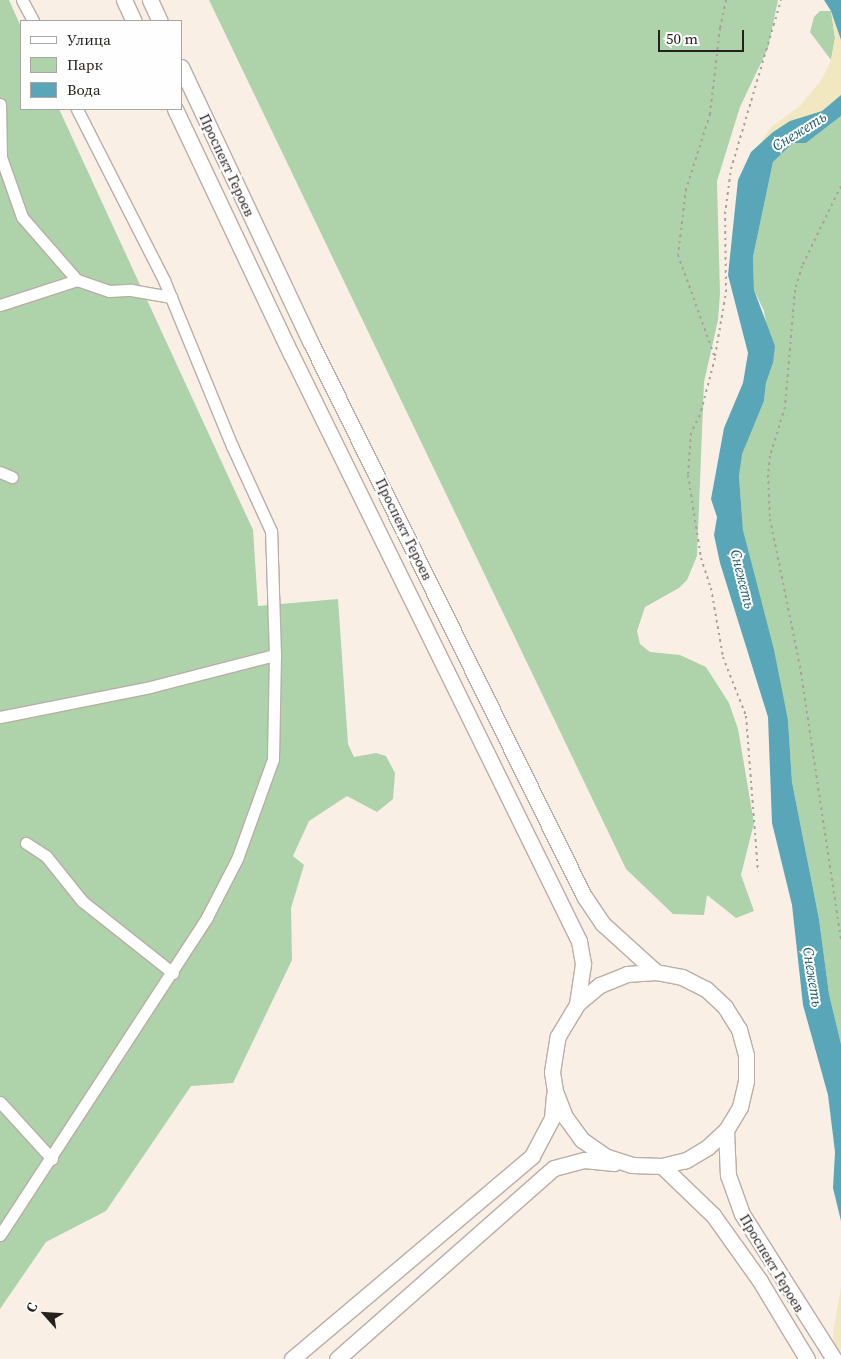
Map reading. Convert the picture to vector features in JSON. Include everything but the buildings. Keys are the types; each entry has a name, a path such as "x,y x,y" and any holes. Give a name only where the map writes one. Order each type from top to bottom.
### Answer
{"main road":[{"path":"124,0 134,20"},
{"path":"150,0 160,20"},
{"name":"Проспект Героев","path":"182,69 311,343 584,896 603,924 656,972"},
{"name":"Проспект Героев","path":"175,110 291,354 579,941 583,964 577,1004 558,1036 552,1072 555,1091 565,1118 582,1140 605,1156 632,1165 662,1166 694,1156 708,1147 726,1130 740,1107 746,1082 746,1055 739,1030 725,1007 706,989 682,977 656,972 627,974 609,982 577,1004"},
{"path":"292,1359 532,1156 552,1118 555,1091"},
{"name":"Проспект Героев","path":"726,1130 728,1174 742,1214 815,1332 834,1359"},
{"path":"337,1359 554,1168 584,1160 632,1165"},
{"path":"662,1166 713,1215 760,1281 804,1355"}],"street":[{"path":"22,0 32,20"},
{"path":"0,104 1,157 22,217 76,280 109,291 131,290 171,297"},
{"path":"0,1235 52,1159 173,973 237,859 273,759 275,655 271,532 232,446 171,297 78,110"},
{"path":"0,305 76,280"},
{"path":"0,472 12,477"},
{"path":"0,717 150,687 275,655"},
{"path":"26,843 46,856 82,901 173,973"},
{"path":"0,1102 52,1159"}],"path":[{"path":"715,358 678,254 686,189 710,114 720,28 726,0"},
{"path":"758,872 746,716 723,657 711,588 701,558 688,475 691,433 700,415 715,358 726,292 725,214 731,169 781,0"},
{"path":"841,186 802,266 795,290 785,407 770,456 768,475 770,519 800,666 841,938"}],"green space":[{"path":"0,0 9,0 20,25 20,110 59,110 253,530 258,606 338,599 348,744 354,757 376,753 386,756 395,773 393,799 377,812 347,796 309,821 293,856 304,865 291,908 292,960 233,1083 191,1086 106,1211 46,1242 0,1309"},
{"path":"209,0 778,0 768,48 740,107 717,181 720,294 718,320 704,382 697,556 687,580 679,588 645,607 637,631 640,644 650,652 680,655 706,667 729,703 738,729 754,823 741,875 754,911 736,918 707,895 704,915 673,914 626,869"},
{"path":"820,11 831,11 835,38 831,60 810,32 814,17"},
{"path":"841,116 841,1044 829,994 819,919 792,782 788,720 743,530 739,476 741,454 764,401 766,383 773,363 764,311 754,290 753,257 773,162 793,143 806,143"}],"sand":[{"path":"831,11 841,40 841,95 822,111 790,121 759,145 771,127 800,106 822,79 831,60 835,38"},
{"path":"841,1287 841,1350 834,1359 833,1332"}],"water":[{"path":"824,0 841,0 841,40 831,11"},
{"name":"Снежеть","path":"841,95 841,116 806,143 793,143 773,162 753,257 754,290 775,346 773,363 766,383 764,401 742,454 739,476 743,530 774,650 788,720 792,782 819,919 829,994 841,1044 841,1221 833,1188 835,1152 828,1095 803,1005 792,905 772,823 768,717 720,563 714,535 717,517 711,499 724,428 743,383 748,353 728,275 738,180 751,152 773,132 790,121 822,111"}]}
